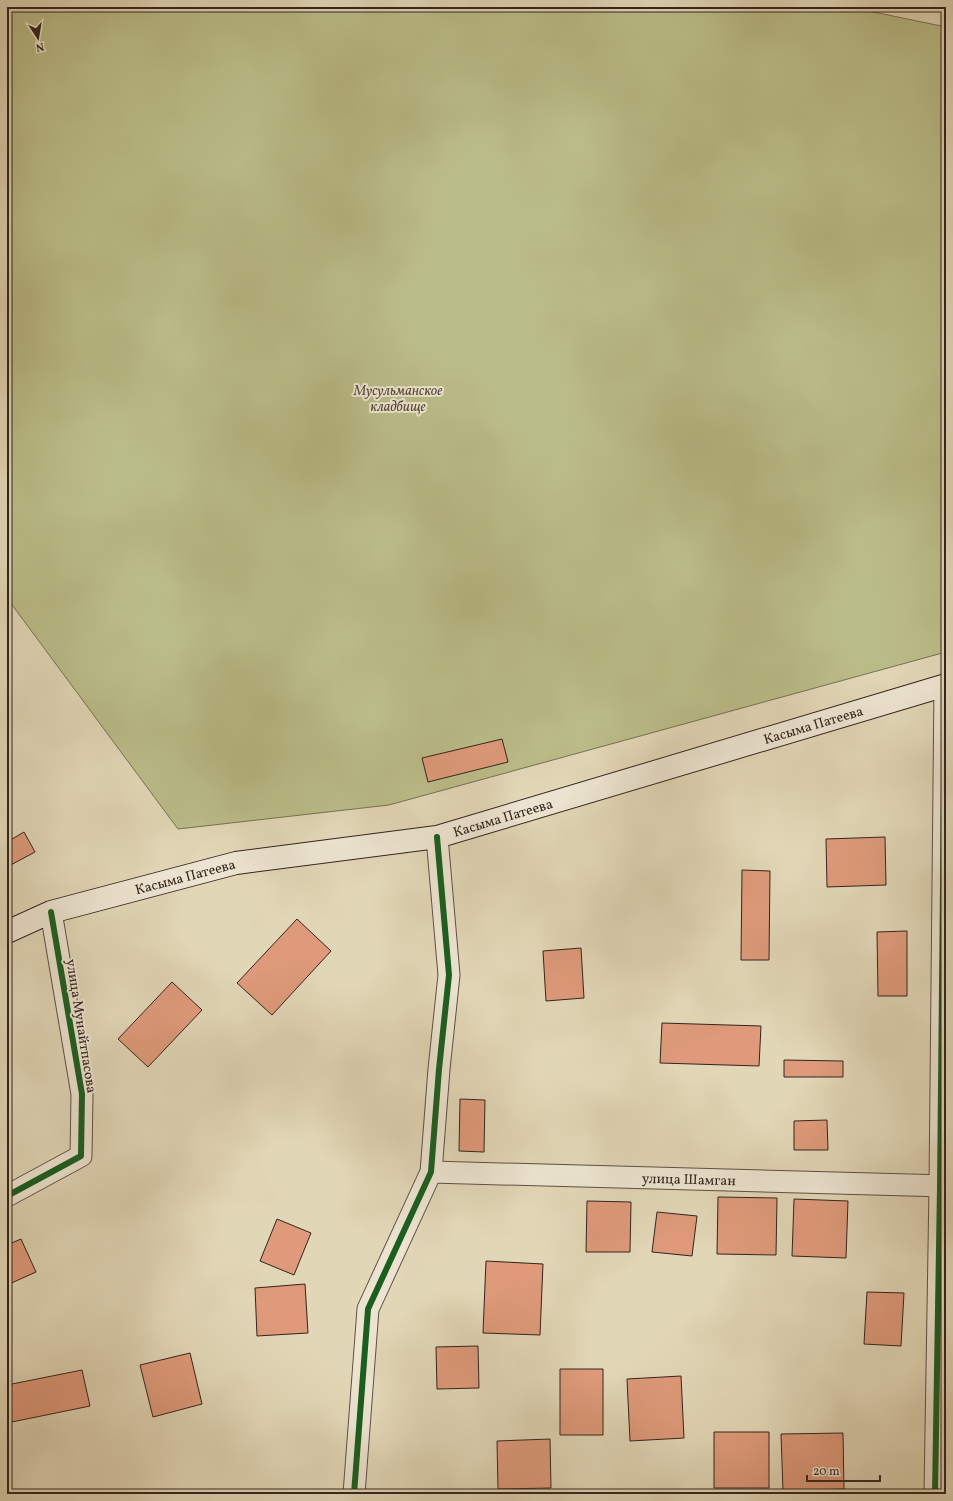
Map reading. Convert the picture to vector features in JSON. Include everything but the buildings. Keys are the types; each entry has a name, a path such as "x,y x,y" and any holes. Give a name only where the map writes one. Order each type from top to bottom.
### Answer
{"main road":[{"name":"Касыма Патеева","path":"7,932 51,912 236,863 437,837 945,685"}],"street":[{"path":"935,1494 943,1186 945,685"},
{"path":"354,1494 368,1309 431,1172 439,1069 449,975 437,837"},
{"name":"улица Мунайтпасова","path":"7,1196 81,1156 82,1094 51,912"},
{"name":"улица Шамган","path":"431,1172 943,1186"}],"green space":[{"name":"Мусульманское кладбище","path":"16,7 849,7 946,27 946,652 389,805 178,829 7,598 7,12"}],"cycle path":[{"path":"935,1494 940,1187 945,685"},
{"path":"354,1494 368,1309 431,1172 439,1069 449,975 437,837"},
{"path":"7,1196 81,1156 82,1094 51,912"}]}
